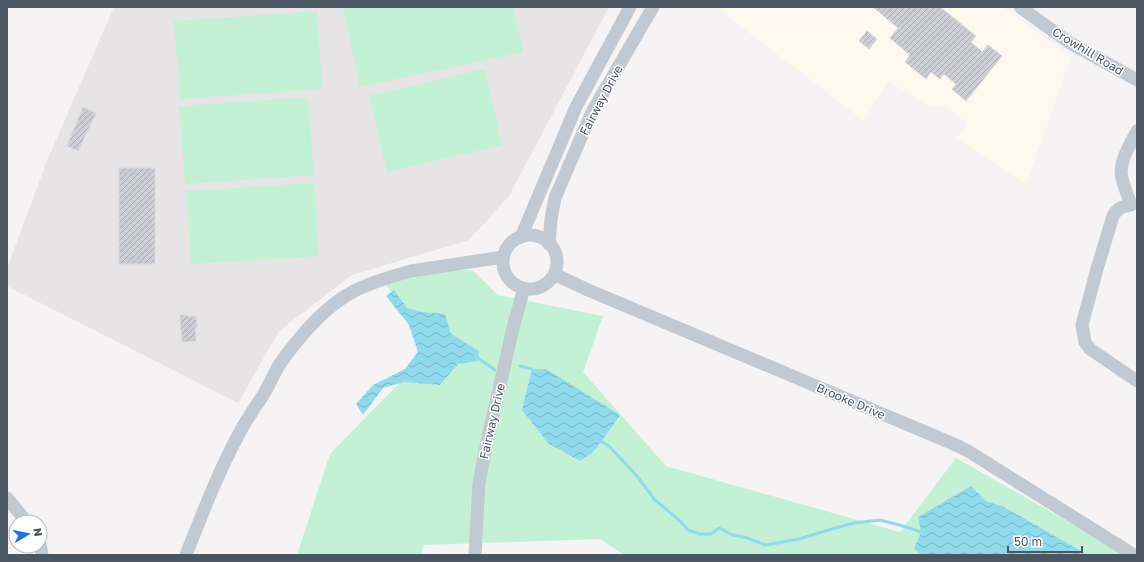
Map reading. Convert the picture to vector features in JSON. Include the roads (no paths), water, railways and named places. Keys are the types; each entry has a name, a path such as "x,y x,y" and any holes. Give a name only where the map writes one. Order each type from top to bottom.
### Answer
{"street":[{"name":"Fairway Drive","path":"521,237 576,107 630,7"},
{"name":"Fairway Drive","path":"549,244 551,219 555,198 592,112 653,7"},
{"name":"Crowhill Road","path":"1020,7 1070,43 1137,80"},
{"path":"1137,131 1123,160 1121,170 1121,178 1134,206 1120,207 1112,216 1096,269 1082,325 1085,342 1090,349 1137,381"},
{"path":"528,235 543,239 549,244 556,257 554,274 542,286 533,289 518,286 507,277 504,271 503,257 506,250 509,244 521,237 528,235"},
{"path":"186,555 210,494 241,429 279,366 294,345 319,316 353,292 396,275 503,257"},
{"name":"Brooke Drive","path":"554,274 588,290 956,445 975,455 1134,555"},
{"name":"Fairway Drive","path":"475,555 479,483 513,328 524,288"},
{"path":"7,498 20,514"}],"water":[{"path":"394,290 407,308 422,312 445,314 451,334 479,351 478,361 458,364 440,385 404,382 383,388 363,415 356,404 373,385 405,369 418,352 409,325 386,296"},
{"path":"532,369 546,369 620,415 592,453 580,461 548,443 522,410"},
{"path":"971,486 986,501 1004,507 1085,553 1086,555 922,555 914,549 921,532 918,517"}],"waterway":[{"path":"474,357 478,358 495,370"},
{"path":"520,366 532,369 533,372"},
{"path":"599,440 610,447 636,475 655,500 680,521 688,530 700,534 711,534 719,528 733,535 744,537 766,545 799,539 854,523 880,520 921,532 925,531"}]}
